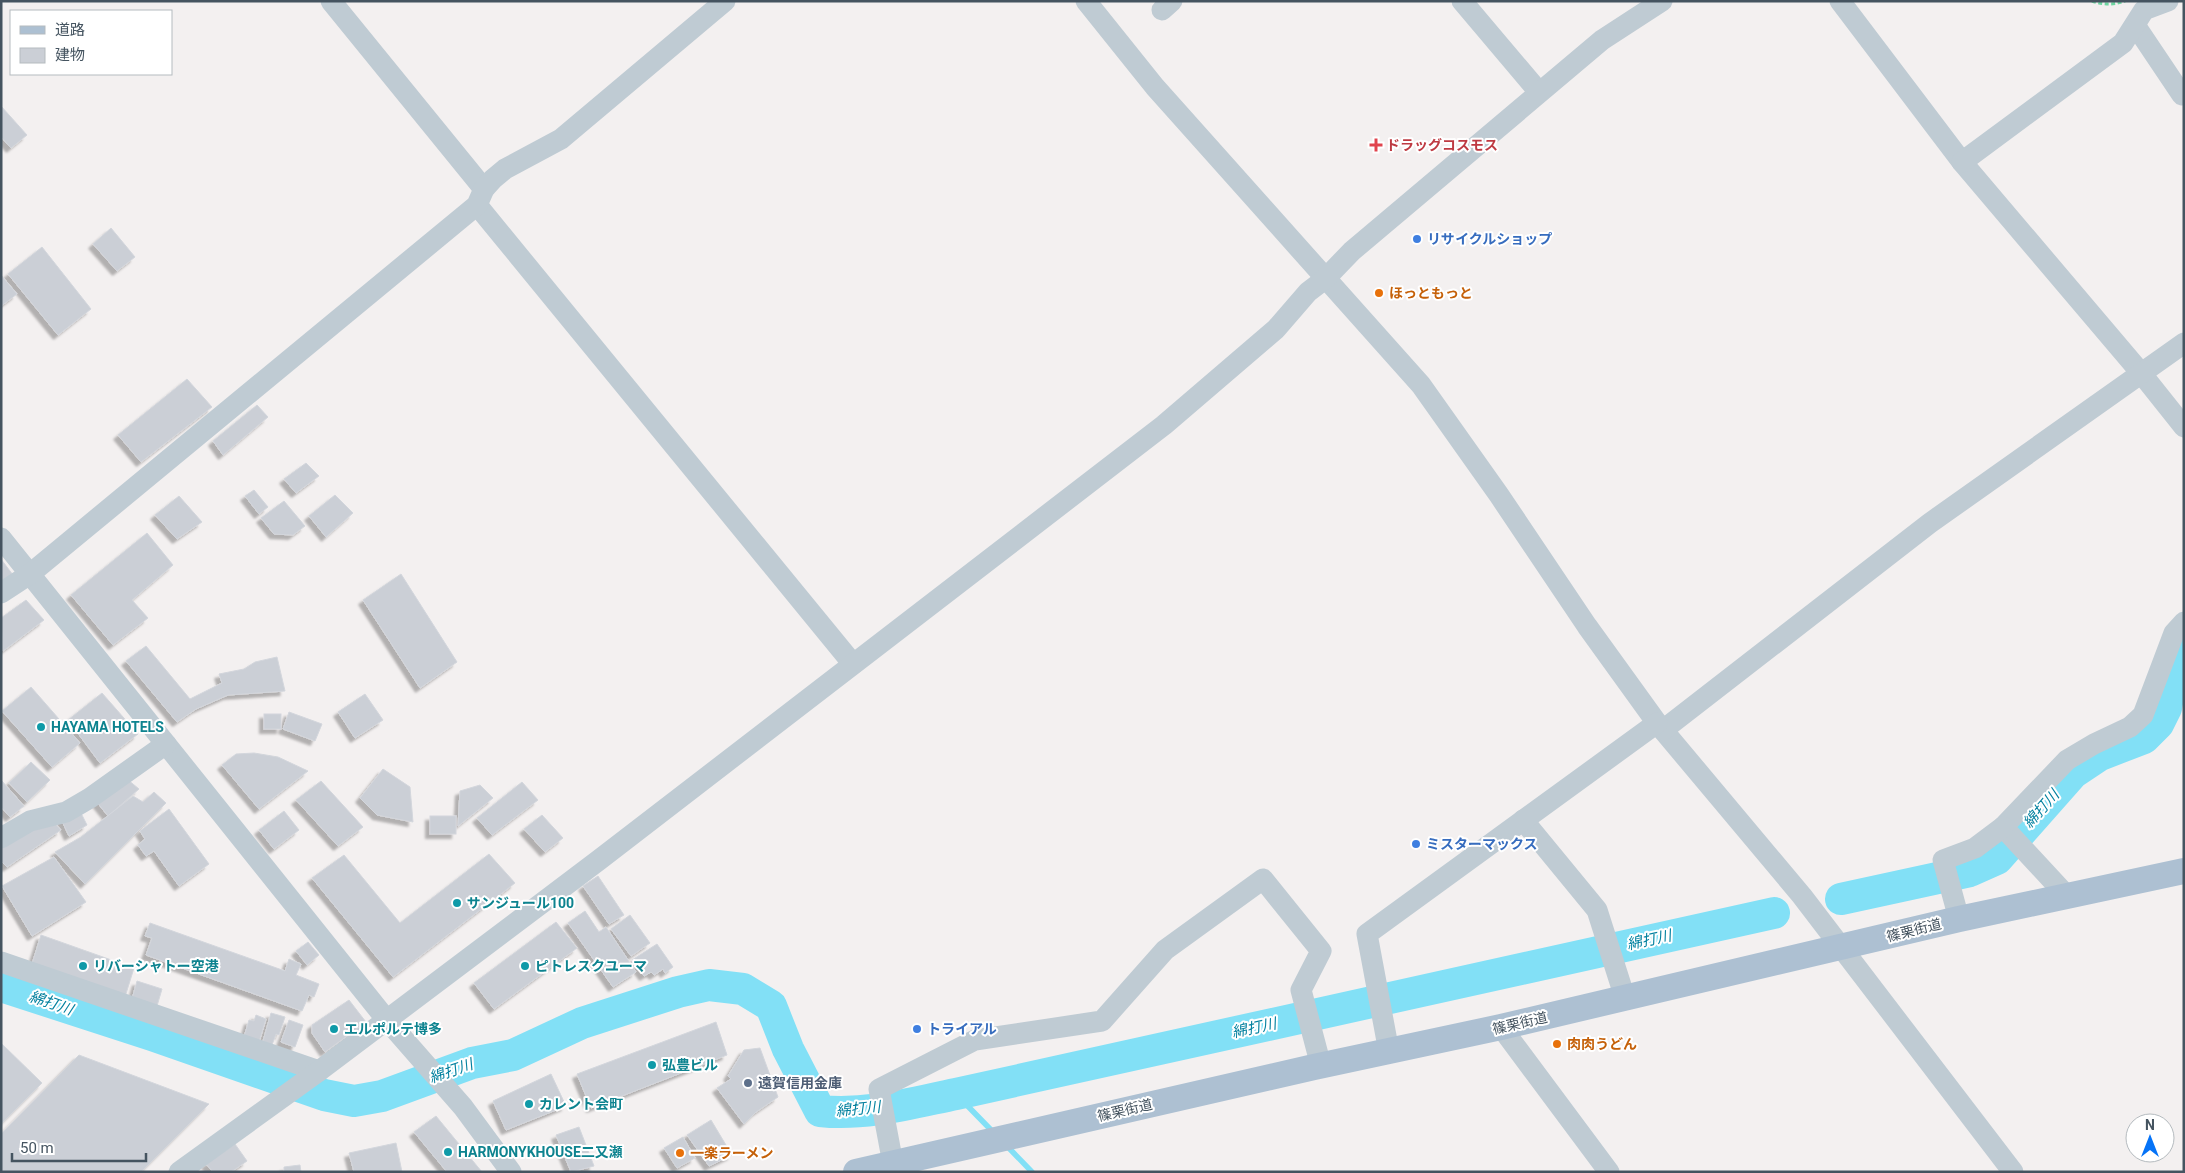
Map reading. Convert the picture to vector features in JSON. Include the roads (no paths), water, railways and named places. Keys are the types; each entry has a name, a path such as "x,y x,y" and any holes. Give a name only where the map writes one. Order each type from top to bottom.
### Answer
{"main road":[{"name":"篠栗街道","path":"872,1169 1841,948 1956,907 2066,895 2184,871"}],"street":[{"path":"331,1 480,197 853,664"},
{"path":"1086,1 1155,87 1324,279 1356,311 1421,385 1499,495 1587,626 1660,726 1802,896 2013,1172"},
{"path":"1462,1 1539,92"},
{"path":"179,1172 312,1076 599,860 1164,425 1276,329 1308,292 1352,251 1602,40 1662,1"},
{"path":"1840,1 1962,162 2141,373 2184,427"},
{"path":"1962,162 2124,43 2144,10 2168,1"},
{"path":"1,593 30,574 480,197 505,169 561,139 720,3"},
{"path":"2135,24 2182,95"},
{"path":"1389,1052 1367,934 1524,820 1660,726 1930,523 2184,343"},
{"path":"1,538 386,1019 463,1107 511,1172"},
{"path":"1956,907 1944,860 2010,835 2067,760 2094,744 2130,727 2143,715 2174,633 2184,622"},
{"path":"1,838 30,821 66,812 90,798 166,744"},
{"path":"1524,820 1597,910 1625,998"},
{"path":"2010,835 2066,895"},
{"path":"872,1169 879,1088 974,1040 1102,1021 1165,950 1263,879 1321,951 1301,990 1321,1066"},
{"path":"1,962 312,1076"},
{"path":"1501,1027 1609,1172"}],"waterway":[{"name":"綿打川","path":"1841,899 1970,871 1997,859 2073,773 2100,755 2144,738 2158,724 2166,708 2171,682 2184,648"},
{"name":"綿打川","path":"1,986 152,1035 324,1095 354,1101 382,1096 472,1063 513,1055 582,1023 678,992 709,985 743,989 771,1006 788,1049 820,1111 854,1112 889,1108 956,1094 1774,913"},
{"path":"956,1094 994,1133"},
{"path":"1006,1145 1032,1172"}],"place":[{"name":"ドラッグコスモス","path":"1376,145"},
{"name":"リサイクルショップ","path":"1417,239"},
{"name":"ほっともっと","path":"1379,293"},
{"name":"HAYAMA HOTELS","path":"41,727"},
{"name":"ミスターマックス","path":"1416,844"},
{"name":"サンジュール100","path":"457,903"},
{"name":"リバーシャトー空港","path":"83,966"},
{"name":"ピトレスクユーマ","path":"525,966"},
{"name":"エルポルテ博多","path":"334,1029"},
{"name":"トライアル","path":"917,1029"},
{"name":"肉肉うどん","path":"1557,1044"},
{"name":"弘豊ビル","path":"652,1065"},
{"name":"遠賀信用金庫","path":"748,1083"},
{"name":"カレント会町","path":"529,1104"},
{"name":"HARMONYKHOUSE二又瀬","path":"448,1152"},
{"name":"一楽ラーメン","path":"680,1153"}]}
